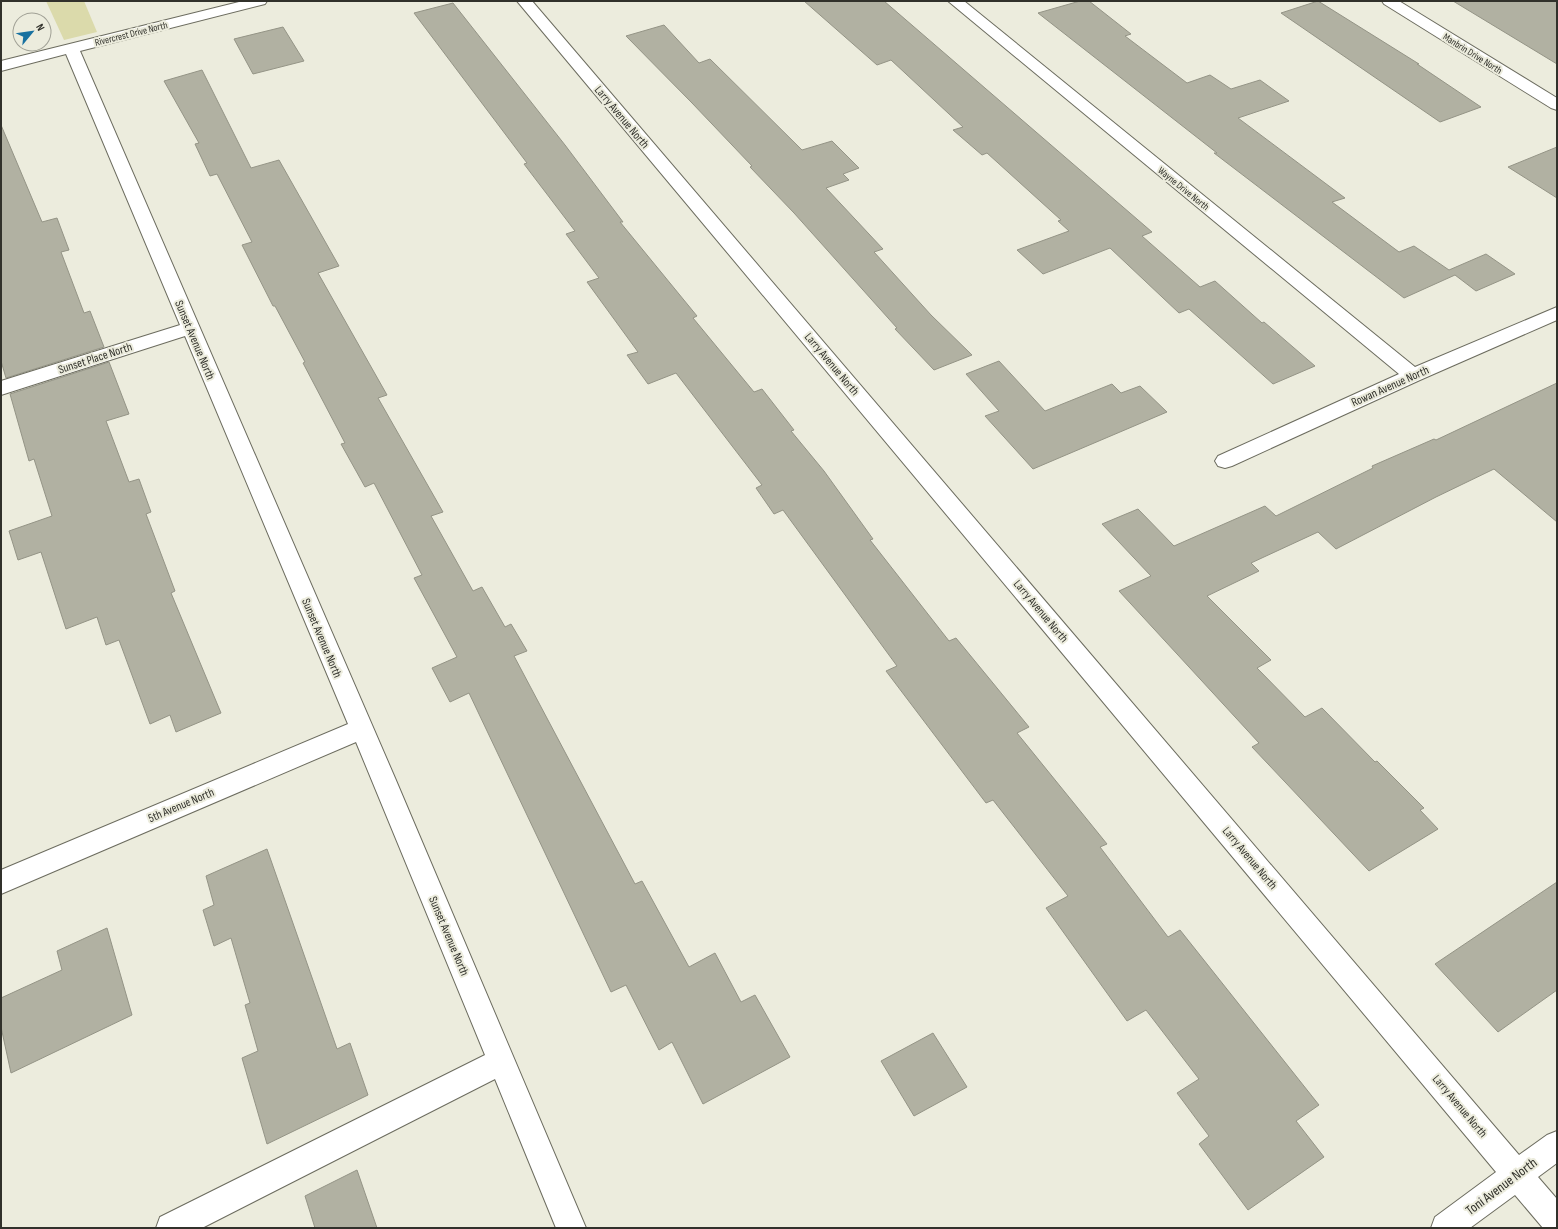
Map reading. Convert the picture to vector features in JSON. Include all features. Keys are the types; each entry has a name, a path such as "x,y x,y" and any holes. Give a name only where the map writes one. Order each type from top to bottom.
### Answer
{"street":[{"name":"Rivercrest Drive North","path":"1,66 260,1"},
{"name":"Larry Avenue North","path":"524,1 1557,1222"},
{"name":"Wayne Drive North","path":"954,1 1413,375"},
{"name":"Manbrin Drive North","path":"1389,1 1557,105"},
{"name":"Sunset Avenue North","path":"71,48 361,729 571,1228"},
{"name":"Rowan Avenue North","path":"1225,461 1413,375 1557,313"},
{"name":"Sunset Place North","path":"1,388 190,328"},
{"name":"5th Avenue North","path":"1,882 361,729"},
{"path":"171,1228 501,1061"},
{"name":"Toni Avenue North","path":"1446,1228 1557,1145"}],"green space":[{"path":"46,1 84,1 97,32 64,40"}],"building":[{"path":"804,1 884,1 1152,232 1142,236 1200,287 1215,281 1262,323 1264,322 1315,366 1273,384 1189,309 1179,313 1110,248 1043,274 1017,250 1069,231 1058,221 1061,220 987,153 982,155 953,130 963,127 891,60 877,65"},
{"path":"1080,1 1089,1 1131,34 1125,36 1187,83 1210,75 1231,89 1260,80 1289,101 1238,118 1345,198 1332,202 1399,252 1414,246 1449,270 1486,254 1515,274 1476,291 1455,275 1404,298 1214,153 1217,153 1038,13"},
{"path":"1318,1 1419,64 1417,64 1481,107 1440,122 1281,13"},
{"path":"1453,1 1557,1 1557,64"},
{"path":"453,3 565,145 623,222 620,222 697,316 693,318 754,392 762,389 794,430 791,431 824,471 873,539 870,540 949,641 956,638 1029,727 1017,733 1107,844 1100,847 1168,937 1180,930 1319,1105 1296,1121 1324,1157 1248,1210 1199,1144 1209,1136 1177,1093 1199,1079 1146,1010 1127,1021 1046,908 1068,896 993,800 986,803 886,671 897,666 783,510 774,514 756,488 762,485 676,373 648,384 627,355 638,352 587,282 599,278 566,234 575,231 524,164 527,163 414,13"},
{"path":"664,25 699,63 710,59 802,150 832,141 859,168 843,174 849,180 826,188 883,249 874,252 931,315 972,355 934,370 895,329 897,328 794,213 750,167 752,166 626,36"},
{"path":"283,27 304,61 253,74 234,39"},
{"path":"202,70 251,168 279,160 339,266 318,273 387,395 378,398 443,512 431,516 473,591 482,587 505,627 511,624 527,651 514,656 635,884 642,881 689,967 715,953 741,1002 755,995 790,1057 703,1104 672,1042 659,1050 626,985 611,992 469,693 450,702 432,668 457,657 414,578 422,575 374,483 365,487 341,444 345,443 303,363 305,362 275,306 273,306 242,245 252,242 217,174 210,176 195,144 199,143 164,81"},
{"path":"1,125 42,222 57,218 69,250 61,252 84,313 90,311 104,347 6,378 1,361"},
{"path":"1557,147 1557,198 1508,167"},
{"path":"999,361 1045,411 1112,384 1121,393 1140,386 1167,412 1033,469 985,416 999,411 966,374"},
{"path":"109,362 129,414 106,421 129,482 139,479 151,512 146,514 175,591 171,593 221,713 176,732 170,715 150,724 119,640 106,645 97,617 66,629 41,552 18,560 9,531 52,516 34,459 29,461 10,394"},
{"path":"1557,383 1557,522 1494,469 1436,497 1336,549 1318,532 1251,563 1259,571 1207,596 1271,660 1257,668 1305,717 1322,708 1375,762 1377,761 1424,808 1420,810 1438,829 1369,871 1252,747 1259,743 1119,591 1151,576 1102,524 1138,509 1174,546 1265,506 1276,516 1373,468 1372,466 1434,439 1436,440"},
{"path":"267,849 337,1049 350,1043 368,1095 267,1144 242,1058 258,1051 245,1005 250,1003 231,938 214,946 203,910 214,905 206,876"},
{"path":"1557,882 1557,990 1498,1032 1435,964"},
{"path":"107,928 132,1015 11,1073 1,1027 1,998 62,970 57,951"},
{"path":"933,1033 967,1087 914,1116 881,1061"},
{"path":"357,1170 377,1228 315,1228 305,1196"}]}
